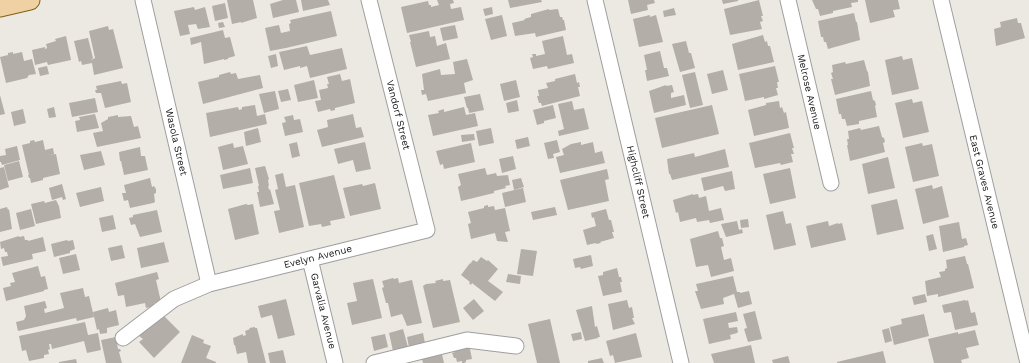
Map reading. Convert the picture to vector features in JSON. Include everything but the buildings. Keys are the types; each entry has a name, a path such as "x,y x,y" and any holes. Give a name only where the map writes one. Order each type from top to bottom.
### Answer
{"main road":[{"path":"0,7 30,0"}],"street":[{"name":"Wasola Street","path":"143,0 209,284"},
{"name":"Vandorf Street","path":"369,0 427,230"},
{"name":"Highcliff Street","path":"595,0 681,363"},
{"name":"Melrose Avenue","path":"788,0 831,183"},
{"name":"East Graves Avenue","path":"941,0 1028,363"},
{"name":"Evelyn Avenue","path":"123,338 174,299 209,284 427,230"},
{"name":"Garvalia Avenue","path":"310,259 335,363"},
{"path":"374,363 467,340 516,346"}]}
